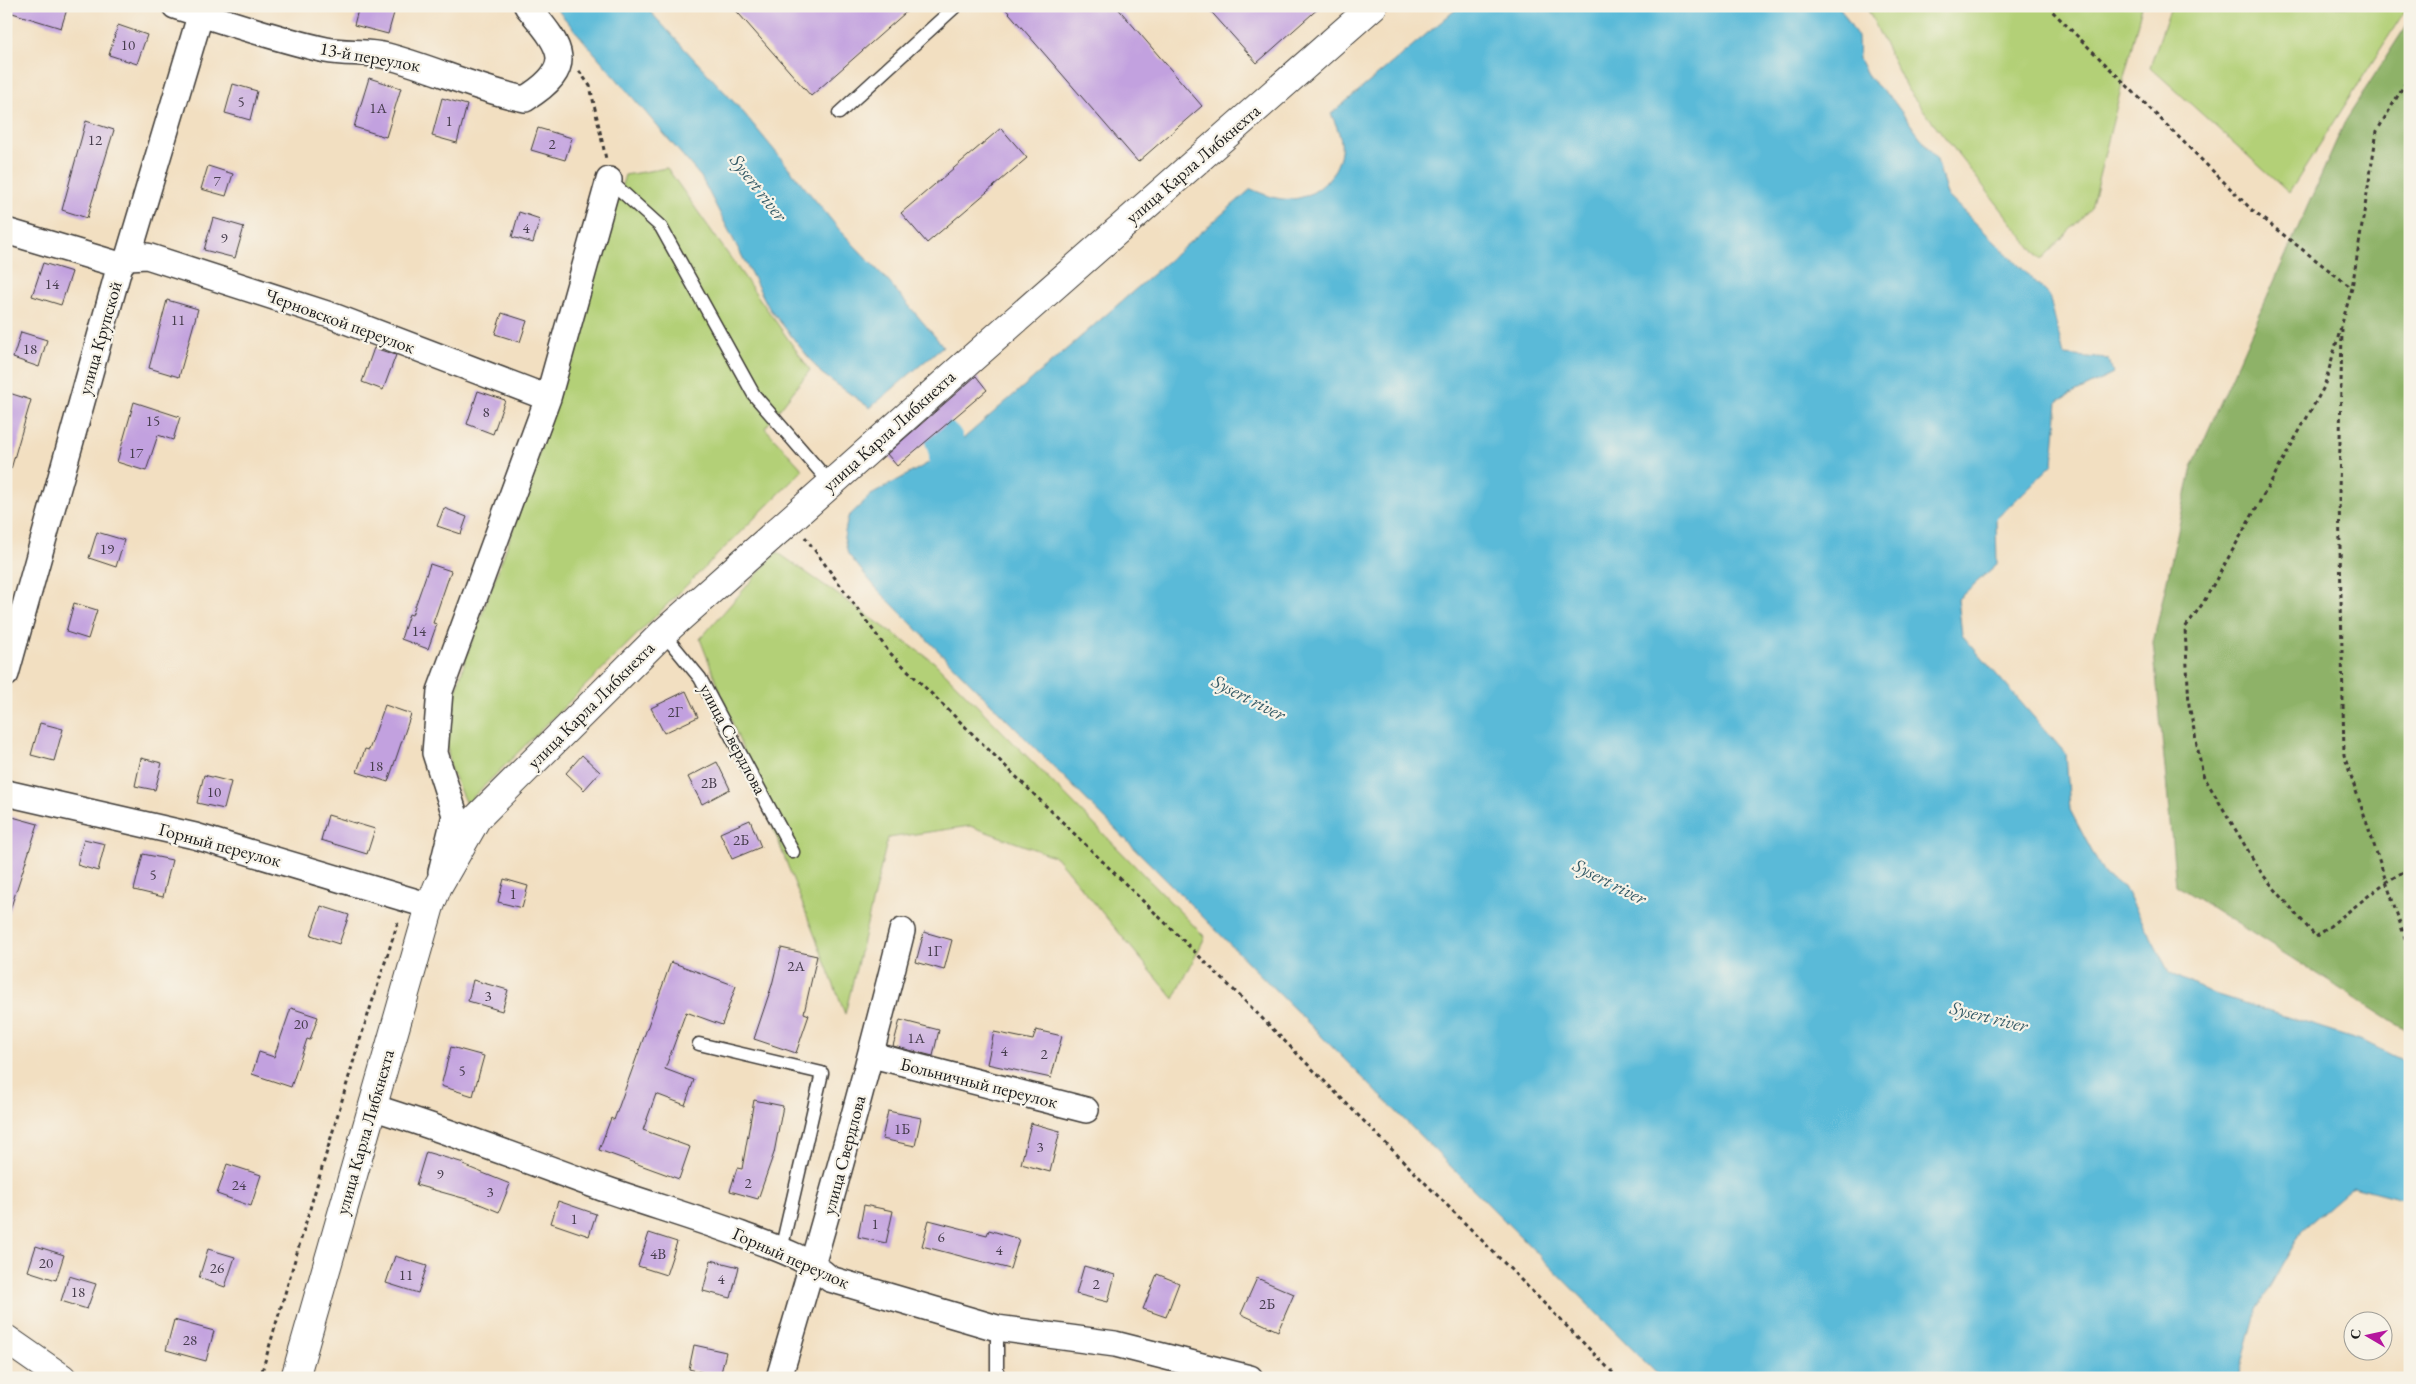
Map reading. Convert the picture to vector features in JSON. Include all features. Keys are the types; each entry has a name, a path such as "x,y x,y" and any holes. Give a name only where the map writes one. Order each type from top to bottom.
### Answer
{"street":[{"name":"13-й переулок","path":"175,6 202,10 329,50 384,55 430,68 506,95 525,99 542,89 557,67"},
{"path":"527,6 555,40 560,54 557,67"},
{"name":"улица Карла Либкнехта","path":"425,897 477,818 663,633 1373,6"},
{"name":"улица Крупской","path":"6,674 124,261 202,10"},
{"name":"улица Карла Либкнехта","path":"294,1378 372,1107 425,897 455,815 435,753 440,691 548,398 609,180"},
{"name":"Черновской переулок","path":"6,231 124,261 147,256 333,316 548,398"},
{"name":"Горный переулок","path":"6,793 195,836 425,897"},
{"name":"улица Свердлова","path":"779,1378 814,1264 872,1055 902,931"},
{"name":"Больничный переулок","path":"872,1055 1086,1110"},
{"name":"Горный переулок","path":"372,1107 450,1131 602,1188 675,1211 781,1250 814,1264 830,1279 997,1328 1115,1344 1250,1378"},
{"path":"6,1339 62,1378"}],"lane":[{"path":"839,112 956,6"},
{"path":"609,180 661,227 754,394 831,484"},
{"name":"улица Свердлова","path":"663,633 700,678 793,852"},
{"path":"698,1044 822,1073 781,1250"},
{"path":"997,1328 997,1378"}],"path":[{"path":"2048,6 2254,212 2352,288"},
{"path":"557,67 581,73 590,86 605,151 609,180"},
{"path":"2410,75 2377,132 2352,288 2324,387 2203,603 2185,628 2189,705 2203,775 2262,874 2316,938 2386,882 2410,868"},
{"path":"2342,324 2339,495 2344,755 2410,953"},
{"path":"791,519 889,652 1249,1005 1618,1378"},
{"path":"260,1378 358,1046 425,897"}],"green space":[{"path":"1866,6 2142,6 2091,208 2041,260 1907,89"},
{"path":"2171,6 2408,6 2289,193 2150,67"},
{"path":"2410,20 2410,1033 2176,885 2153,643 2192,467 2346,119"},
{"path":"667,168 810,370 765,428 803,470 466,804 450,768 445,727 466,658 530,483 625,175"},
{"path":"777,552 934,662 1205,937 1174,999 1056,857 970,826 888,838 845,1014 700,639"}],"water":[{"path":"554,6 645,6 743,112 838,228 888,281 943,346 870,408 821,373 769,308 701,177"},
{"path":"1460,6 1839,6 1858,37 1859,59 1869,78 1892,99 1937,160 1947,195 2049,295 2064,355 2109,359 2113,374 2058,401 2053,464 1996,519 1997,564 1958,599 1962,635 2066,754 2070,810 2105,876 2124,887 2169,972 2205,991 2363,1041 2410,1064 2410,1201 2353,1186 2303,1229 2257,1309 2238,1378 1661,1378 876,588 848,554 844,537 848,517 871,495 948,452 1251,189 1276,198 1292,199 1310,194 1325,183 1336,168 1341,151 1340,137 1331,114"}],"building":[{"path":"6,6 68,6 61,28 6,11"},
{"path":"359,6 396,6 388,34 354,25"},
{"path":"732,6 913,6 811,96"},
{"path":"1003,6 1116,6 1202,106 1138,162"},
{"path":"1206,6 1321,6 1257,63"},
{"path":"118,25 147,35 137,64 109,55"},
{"path":"369,78 401,88 386,137 354,127"},
{"path":"233,84 257,91 250,120 225,113"},
{"path":"442,98 467,105 457,143 432,136"},
{"path":"86,121 114,130 87,218 62,210"},
{"path":"538,128 572,138 565,160 531,150"},
{"path":"1001,128 1027,158 927,243 901,213"},
{"path":"208,166 233,174 226,196 201,189"},
{"path":"519,212 540,219 533,243 512,237"},
{"path":"213,218 244,227 235,258 204,250"},
{"path":"43,263 72,272 61,305 32,296"},
{"path":"167,300 198,309 179,377 149,368"},
{"path":"502,313 527,321 520,342 495,334"},
{"path":"21,332 47,340 39,367 13,358"},
{"path":"374,348 396,355 383,390 362,382"},
{"path":"976,376 987,390 897,466 887,454"},
{"path":"478,391 505,400 493,434 467,424"},
{"path":"6,392 31,400 11,469 6,469"},
{"path":"134,402 180,417 173,440 158,435 146,471 117,462"},
{"path":"444,508 467,517 461,534 437,526"},
{"path":"97,532 124,540 116,567 89,558"},
{"path":"430,564 451,571 433,623 437,624 428,649 401,639 409,614 412,615"},
{"path":"74,603 97,610 88,639 66,632"},
{"path":"686,691 698,717 664,733 651,708"},
{"path":"385,705 411,714 388,782 357,772 365,749 369,750"},
{"path":"40,723 63,729 54,761 31,755"},
{"path":"582,755 600,772 584,790 566,773"},
{"path":"141,758 162,763 155,790 135,786"},
{"path":"717,762 730,789 702,804 688,777"},
{"path":"204,775 231,782 224,809 197,803"},
{"path":"328,815 375,829 367,854 321,840"},
{"path":"9,816 38,824 9,913 6,913 6,825"},
{"path":"750,820 761,847 732,859 720,833"},
{"path":"84,839 105,844 98,871 77,865"},
{"path":"143,854 172,860 163,897 134,890"},
{"path":"504,879 528,886 522,908 498,902"},
{"path":"321,906 349,915 339,944 311,935"},
{"path":"924,932 952,940 944,970 916,962"},
{"path":"781,948 817,956 804,1013 809,1015 796,1053 754,1039 772,985"},
{"path":"671,962 736,986 722,1025 686,1012 665,1069 694,1080 685,1105 656,1094 643,1130 690,1147 679,1179 599,1150 611,1118 614,1120"},
{"path":"473,980 508,990 502,1011 468,1001"},
{"path":"291,1008 318,1017 310,1040 307,1039 291,1087 252,1074 259,1052 274,1057"},
{"path":"900,1020 939,1030 933,1056 893,1046"},
{"path":"1036,1030 1062,1036 1051,1078 987,1064 994,1032 1033,1040"},
{"path":"451,1047 484,1056 473,1096 441,1086"},
{"path":"754,1100 783,1106 774,1153 758,1199 730,1191 737,1168 742,1169"},
{"path":"888,1111 921,1118 915,1146 882,1139"},
{"path":"1031,1123 1060,1131 1050,1172 1021,1164"},
{"path":"426,1152 464,1163 463,1165 510,1184 499,1212 470,1200 416,1185"},
{"path":"227,1164 261,1175 251,1206 217,1194"},
{"path":"558,1201 596,1214 589,1236 551,1223"},
{"path":"864,1205 893,1211 886,1243 858,1237"},
{"path":"929,1220 987,1235 989,1230 1019,1239 1010,1269 922,1246"},
{"path":"649,1233 677,1242 666,1275 638,1266"},
{"path":"36,1246 64,1255 56,1280 28,1271"},
{"path":"208,1249 235,1257 225,1287 199,1278"},
{"path":"395,1256 427,1266 418,1293 386,1283"},
{"path":"711,1260 739,1267 731,1298 703,1291"},
{"path":"1084,1266 1115,1275 1108,1302 1076,1294"},
{"path":"1157,1274 1179,1283 1166,1317 1143,1309"},
{"path":"69,1276 96,1284 87,1309 61,1301"},
{"path":"1257,1278 1294,1294 1278,1331 1241,1314"},
{"path":"174,1320 214,1331 206,1361 166,1350"},
{"path":"694,1345 726,1352 720,1377 689,1369"}],"waterway":[{"name":"Sysert river","path":"944,440 948,452 948,503"}]}
